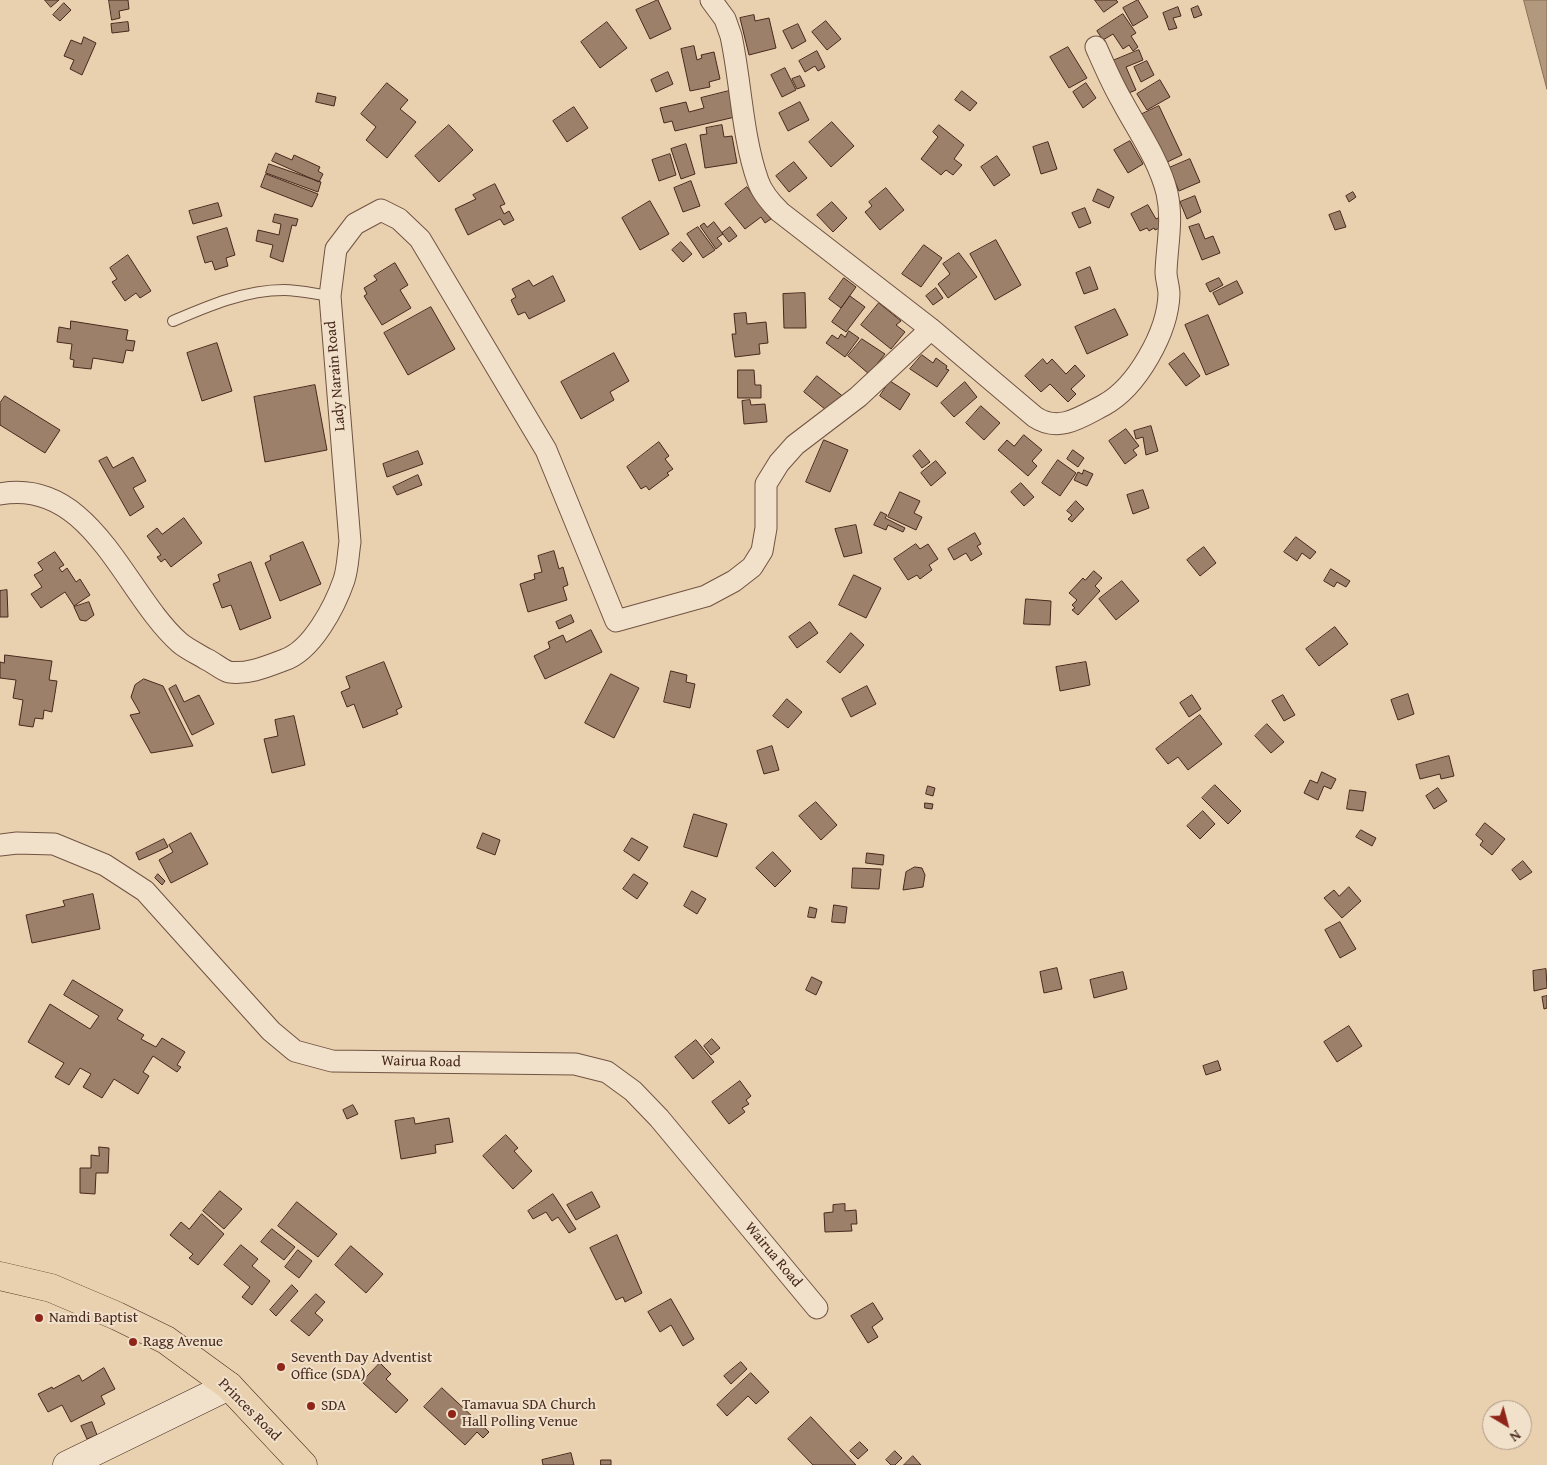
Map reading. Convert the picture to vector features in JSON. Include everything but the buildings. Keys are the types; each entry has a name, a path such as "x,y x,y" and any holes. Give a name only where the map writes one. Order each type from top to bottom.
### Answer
{"main road":[{"name":"Princes Road","path":"0,1276 51,1288 118,1316 166,1340 229,1386 303,1465"},
{"path":"67,1465 229,1386"}],"street":[{"path":"712,0 725,19 731,36 749,145 758,181 763,192 780,212 930,329 1035,417 1043,423 1057,425 1076,420 1114,400 1136,376 1153,349 1162,325 1169,295 1166,272 1171,224 1167,193 1155,160 1117,92 1096,47"},
{"name":"Lady Narain Road","path":"0,494 30,492 74,514 91,528 114,555 157,617 180,643 229,672 254,670 290,658 312,638 330,614 344,578 350,542 330,296 336,249 355,224 381,210 399,220 420,239 546,450 616,621 706,596 734,581 752,567 762,551 765,536 766,484 779,463 794,445 853,401 930,329"},
{"name":"Wairua Road","path":"0,845 17,843 54,844 105,865 145,890 271,1031 295,1051 332,1061 575,1064 607,1072 633,1091 659,1118 817,1308"}],"lane":[{"path":"173,321 220,303 260,292 285,290 330,296"}],"shaded area":[{"path":"1524,0 1547,0 1547,89"}],"place":[{"name":"Namdi Baptist","path":"39,1318"},
{"name":"Ragg Avenue","path":"133,1342"},
{"name":"Seventh Day Adventist Office (SDA)","path":"281,1367"},
{"name":"SDA","path":"311,1406"},
{"name":"Tamavua SDA Church Hall Polling Venue","path":"452,1414"}]}
